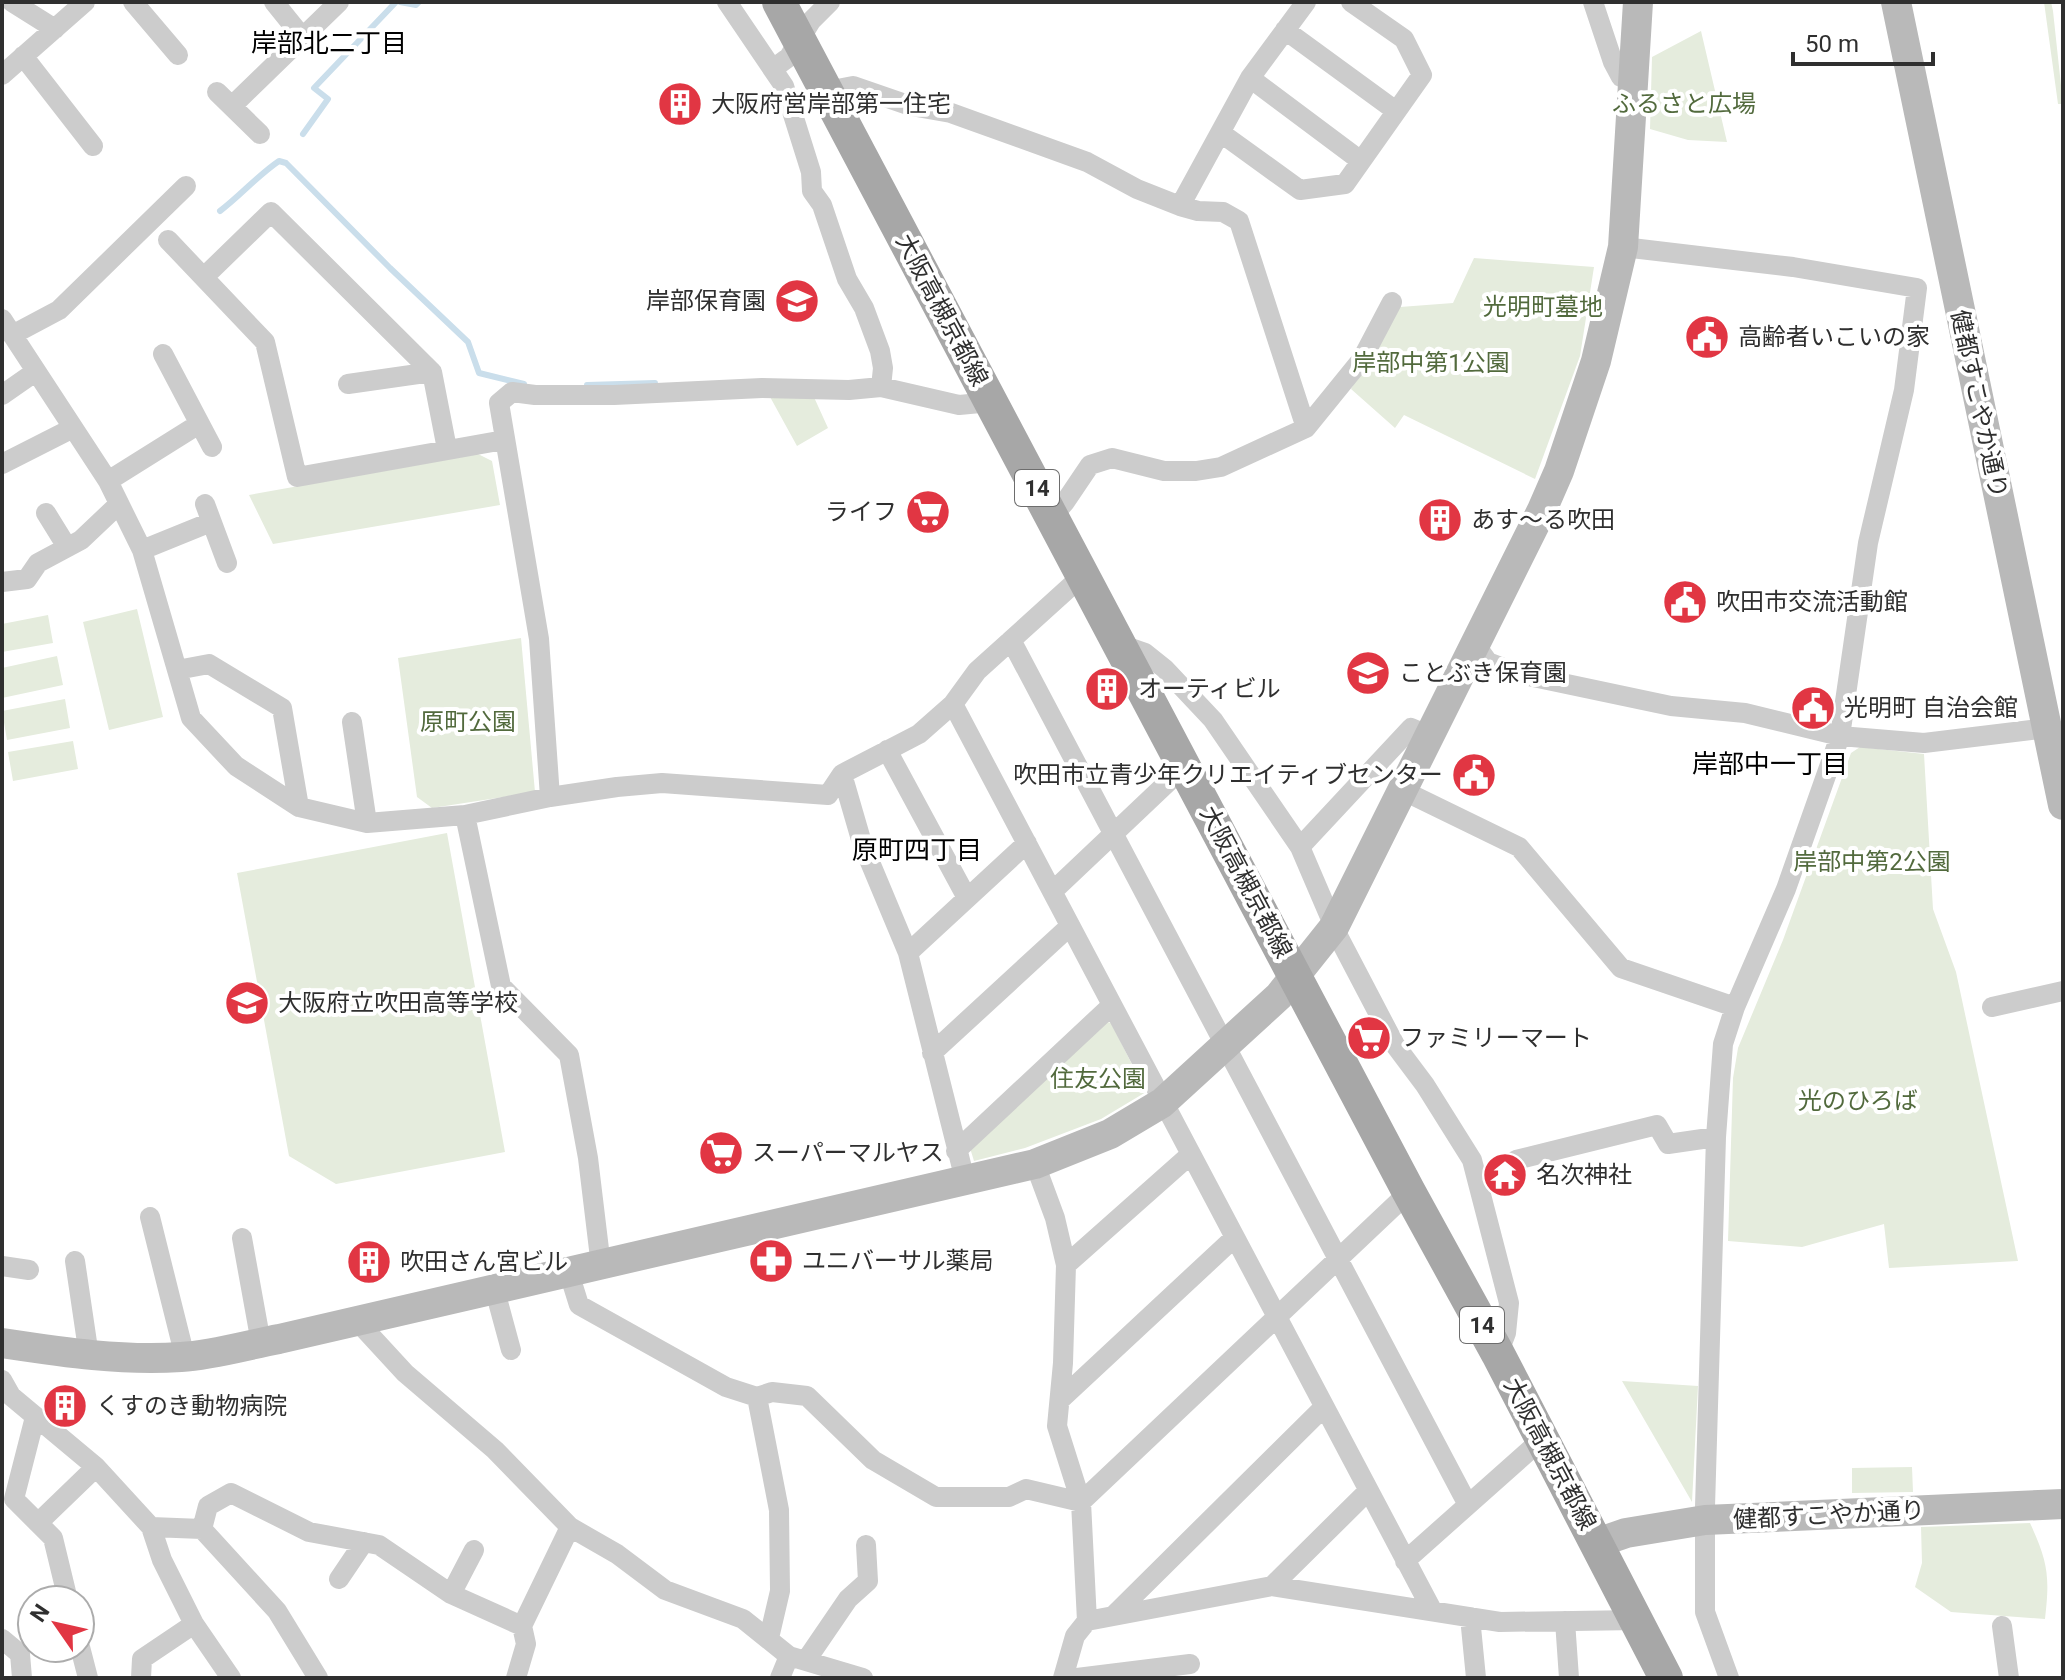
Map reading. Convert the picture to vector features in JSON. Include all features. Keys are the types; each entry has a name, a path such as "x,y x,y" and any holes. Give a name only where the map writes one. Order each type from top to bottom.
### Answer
{"main road":[{"name":"大阪高槻京都線","path":"779,2 1409,1192 1498,1354 1666,1678"}],"street":[{"path":"12,2 60,28"},
{"path":"2,75 60,28 85,2"},
{"path":"133,2 178,55"},
{"path":"274,2 303,38"},
{"path":"260,134 225,99 303,38 339,2"},
{"path":"727,2 784,86 806,157 812,191 822,205 847,279 864,308 880,351 883,368 881,387"},
{"path":"774,68 789,57 811,21 830,2"},
{"path":"1180,206 1250,78 1306,2"},
{"path":"1221,133 1300,190 1345,184 1422,75 1404,39 1351,2"},
{"path":"1593,2 1621,77 1634,61"},
{"path":"2,1343 89,1356 137,1359 185,1357 261,1343 1035,1164 1110,1134 1162,1103 1279,996 1334,927 1404,791 1559,471 1596,361 1623,247 1638,2"},
{"name":"健都すこやか通り","path":"1896,2 2063,805"},
{"path":"1285,30 1396,111"},
{"path":"23,56 92,134"},
{"path":"1250,78 1361,161"},
{"path":"827,91 853,86 911,106 951,113 1087,162 1137,189 1180,206 1198,211 1223,212 1239,221 1306,428"},
{"path":"186,186 59,310 7,327 108,481 142,550 191,718 236,766 299,807 367,823 465,815 550,797 662,783 828,795 842,774 919,734 953,704 977,671 1082,576"},
{"path":"204,277 271,212 432,372 447,449"},
{"path":"168,240 265,342 297,477 504,440"},
{"path":"1623,247 1778,265 1917,288 1904,390 1868,543 1840,736 1786,889 1735,1007 1723,1044 1716,1137 1705,1612 1729,1678"},
{"path":"1052,517 1090,465 1112,458 1164,471 1221,467 1306,428 1362,359 1392,302"},
{"path":"163,354 180,370 199,424 212,447"},
{"path":"2,395 35,372"},
{"path":"348,384 432,372"},
{"path":"550,797 539,639 499,403 512,392 614,395 762,388 849,390 881,387 959,405 991,402"},
{"path":"108,481 199,424"},
{"path":"2,464 73,428"},
{"path":"2,582 27,579 38,563 81,540 119,504"},
{"path":"46,513 67,547"},
{"path":"142,550 208,513 227,563"},
{"path":"1011,640 1468,1505"},
{"path":"1118,643 1145,653 1165,669 1213,720 1300,847 1334,927 1395,1045 1425,1085 1472,1160 1509,1303 1506,1333 1498,1354"},
{"path":"1475,644 1488,662 1519,674 1671,706 1745,713 1840,736 1924,743 2047,728"},
{"path":"177,670 209,664 282,708 299,807"},
{"path":"953,704 1432,1610"},
{"path":"352,722 367,823"},
{"path":"1300,847 1411,728 1430,736"},
{"path":"887,750 967,898"},
{"path":"1053,891 1185,766"},
{"path":"842,774 862,843 908,953 965,1180"},
{"path":"1404,791 1519,847 1621,968 1735,1007"},
{"path":"465,815 501,986 569,1055 588,1158 601,1266"},
{"path":"908,953 1027,843"},
{"path":"932,1053 1070,926"},
{"path":"1992,1007 2017,993 2063,991"},
{"path":"956,1151 1111,1006"},
{"path":"1516,1160 1657,1125 1668,1144 1716,1137"},
{"path":"1066,1265 1190,1155"},
{"path":"1035,1164 1055,1218 1066,1265 1063,1363 1057,1426 1081,1502 1087,1621"},
{"path":"1081,1502 1409,1192"},
{"path":"150,1217 185,1357"},
{"path":"242,1238 261,1343"},
{"path":"1060,1400 1234,1238"},
{"path":"75,1261 89,1356"},
{"path":"2,1266 29,1270"},
{"path":"569,1273 579,1305 726,1387 757,1397 772,1392 807,1396 873,1460 936,1497 1009,1497 1026,1489 1081,1502"},
{"path":"495,1291 511,1350"},
{"path":"358,1322 405,1373 495,1450 570,1527 617,1554 665,1590 743,1619 798,1658 849,1676"},
{"path":"2,1380 11,1396 96,1467 151,1527 162,1560 194,1624 231,1678"},
{"path":"757,1397 779,1510 780,1591 769,1638"},
{"path":"1113,1616 1324,1407"},
{"path":"35,1417 14,1499 53,1538 64,1584"},
{"path":"1405,1561 1541,1440"},
{"path":"38,1523 96,1467"},
{"path":"1272,1586 1368,1491"},
{"path":"202,1529 208,1506 231,1493 309,1532 379,1545 451,1594 522,1626"},
{"name":"健都すこやか通り","path":"1597,1543 1626,1533 1705,1520 2063,1504"},
{"path":"151,1527 202,1529 277,1611 318,1678"},
{"path":"516,1678 526,1644 522,1626 570,1527"},
{"path":"339,1579 364,1542"},
{"path":"780,1678 848,1599 876,1582 866,1545"},
{"path":"451,1594 474,1550"},
{"path":"1063,1678 1075,1636 1087,1621 1272,1586 1500,1622 1637,1620"},
{"path":"1470,1617 1476,1678"},
{"path":"1565,1621 1569,1678"},
{"path":"141,1678 142,1659 194,1624"},
{"path":"2002,1626 2009,1678 2002,1678"},
{"path":"2,1639 20,1654 22,1678"},
{"path":"1077,1678 1190,1664"}],"green space":[{"path":"2044,2 2051,2 2053,11 2063,104 2058,104"},
{"name":"ふるさと広場","path":"1701,31 1727,142 1688,140 1650,129 1652,57"},
{"name":"岸部中第1公園","path":"1474,258 1594,267 1580,356 1535,479 1404,415 1395,428 1351,389 1392,313 1400,307 1453,303"},
{"path":"769,395 813,395 828,428 797,446"},
{"path":"478,454 492,461 500,505 273,544 249,495"},
{"path":"137,609 163,717 109,730 83,622"},
{"path":"48,615 53,643 2,652 2,624"},
{"name":"原町公園","path":"521,638 535,792 432,808 417,797 398,658"},
{"path":"57,656 63,685 2,698 2,668"},
{"path":"65,699 70,728 7,740 2,711"},
{"path":"73,741 78,769 13,781 8,752"},
{"name":"光のひろば","path":"1860,747 1924,754 1933,909 1956,972 2018,1261 1889,1268 1884,1224 1802,1247 1728,1241 1733,1078 1738,1048 1783,940 1851,753"},
{"path":"447,833 505,1152 336,1184 289,1156 237,873"},
{"name":"住友公園","path":"1104,1021 1111,1023 1146,1092 1101,1119 1025,1148 974,1161 970,1148"},
{"path":"1622,1381 1698,1386 1692,1502"},
{"path":"1912,1467 1913,1492 1852,1493 1852,1468"},
{"path":"2030,1523 2046,1570 2045,1619 1951,1612 1915,1587 1922,1563 1921,1527"}],"waterway":[{"path":"303,134 328,99 314,88 396,2"},
{"path":"400,2 416,5 419,2"},
{"path":"220,211 279,161 286,163 468,342 479,373 524,384"},
{"path":"587,385 655,383"}],"place":[{"name":"大阪府営岸部第一住宅","path":"680,104"},
{"name":"岸部保育園","path":"797,301"},
{"name":"高齢者いこいの家","path":"1707,337"},
{"name":"ライフ","path":"928,512"},
{"name":"あす～る吹田","path":"1440,520"},
{"name":"吹田市交流活動館","path":"1685,602"},
{"name":"ことぶき保育園","path":"1368,673"},
{"name":"オーティビル","path":"1107,689"},
{"name":"光明町 自治会館","path":"1813,708"},
{"name":"吹田市立青少年クリエイティブセンター","path":"1474,775"},
{"name":"大阪府立吹田高等学校","path":"247,1003"},
{"name":"ファミリーマート","path":"1369,1038"},
{"name":"スーパーマルヤス","path":"721,1153"},
{"name":"名次神社","path":"1505,1175"},
{"name":"ユニバーサル薬局","path":"771,1261"},
{"name":"吹田さん宮ビル","path":"369,1262"},
{"name":"くすのき動物病院","path":"65,1406"}],"district":[{"name":"岸部北二丁目","path":"329,43"},
{"name":"岸部中一丁目","path":"1770,764"},
{"name":"原町四丁目","path":"917,850"}],"park label":[{"name":"光明町墓地","path":"1543,307"},
{"name":"岸部中第2公園","path":"1872,862"}]}
